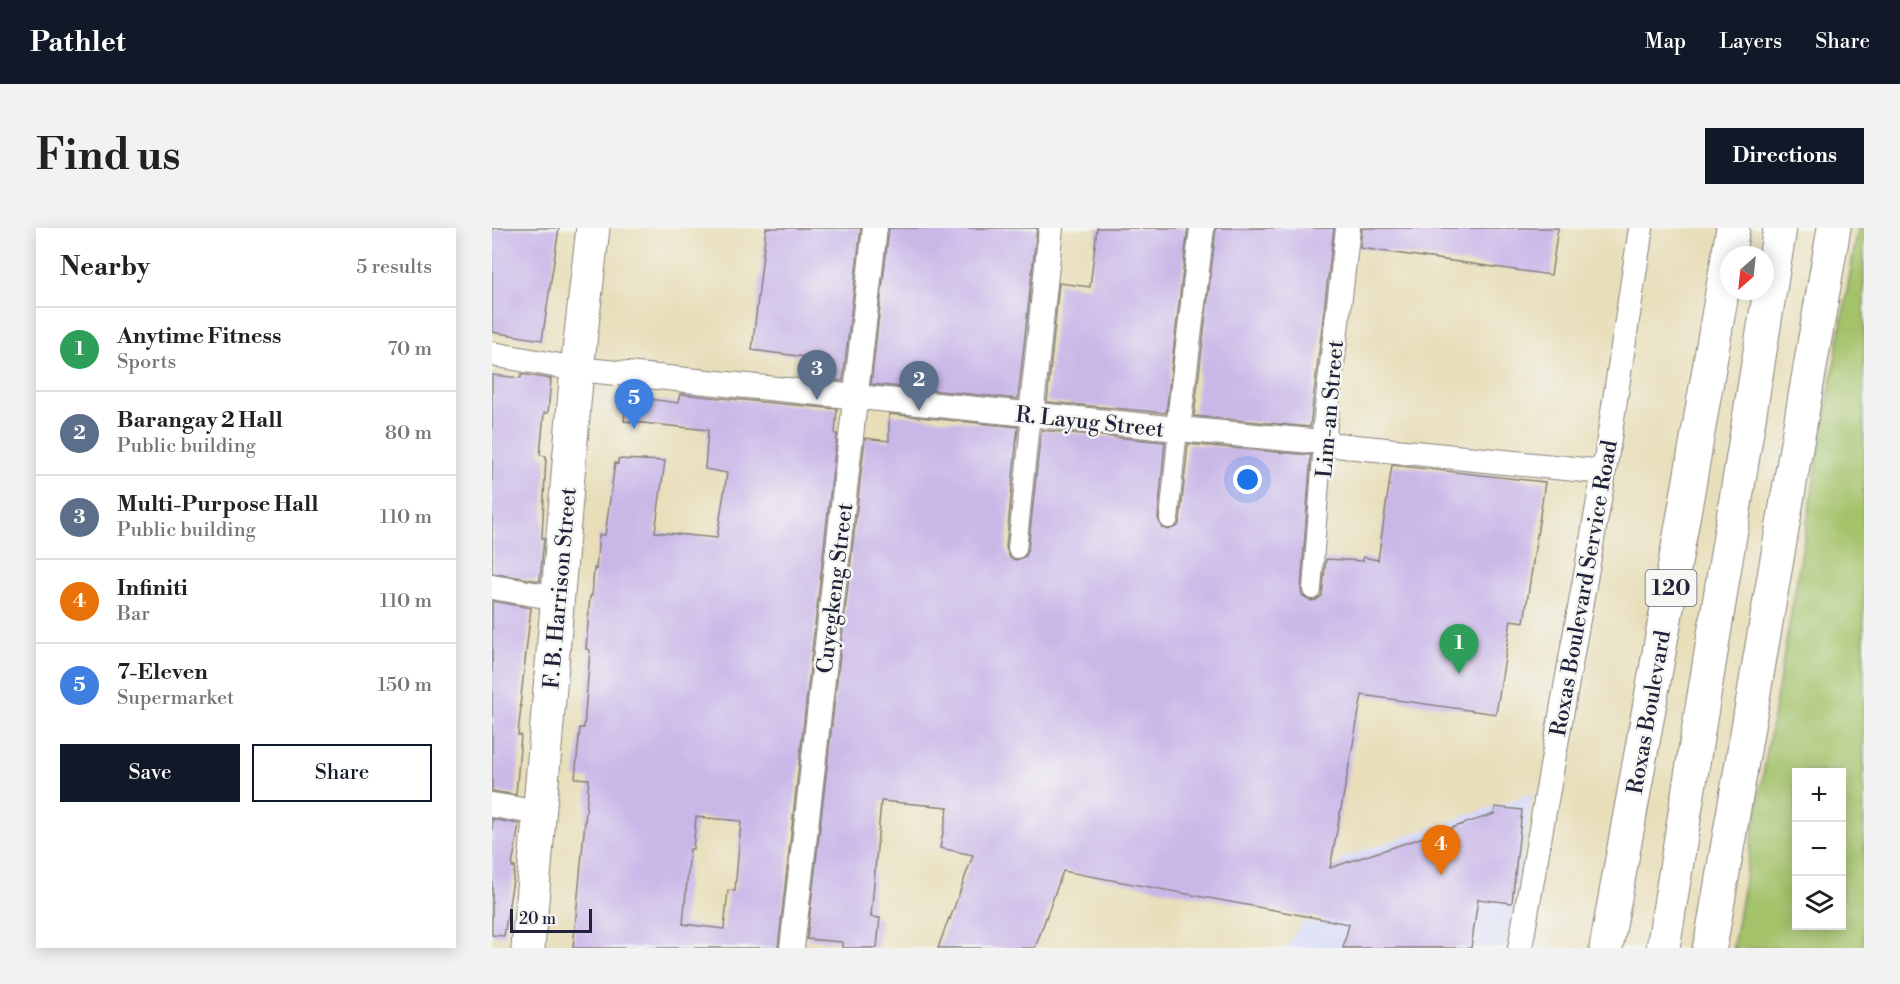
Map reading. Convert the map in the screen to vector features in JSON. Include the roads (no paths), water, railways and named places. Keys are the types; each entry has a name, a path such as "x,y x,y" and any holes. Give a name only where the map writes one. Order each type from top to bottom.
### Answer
{"main road":[{"name":"F. B. Harrison Street","path":"528,948 577,369 593,228"},
{"name":"Roxas Boulevard","path":"1606,948 1733,228"},
{"name":"120","path":"1663,948 1780,228"},
{"path":"1709,948 1712,942 1834,228"}],"street":[{"name":"Cuyegkeng Street","path":"792,948 875,228"},
{"path":"1017,549 1051,228"},
{"path":"1169,519 1202,228"},
{"name":"Lim-an Street","path":"1312,590 1323,442 1348,228"},
{"name":"Roxas Boulevard Service Road","path":"1520,948 1604,472 1641,228"},
{"name":"R. Layug Street","path":"492,354 577,369 1323,442 1604,472"},
{"path":"492,587 558,598"},
{"path":"492,805 540,813"}],"place":[{"name":"Multi-Purpose Hall","path":"817,400"},
{"name":"Barangay 2 Hall","path":"919,411"},
{"name":"7-Eleven","path":"634,429"},
{"name":"Anytime Fitness","path":"1459,674"},
{"name":"Infiniti","path":"1441,875"}]}
